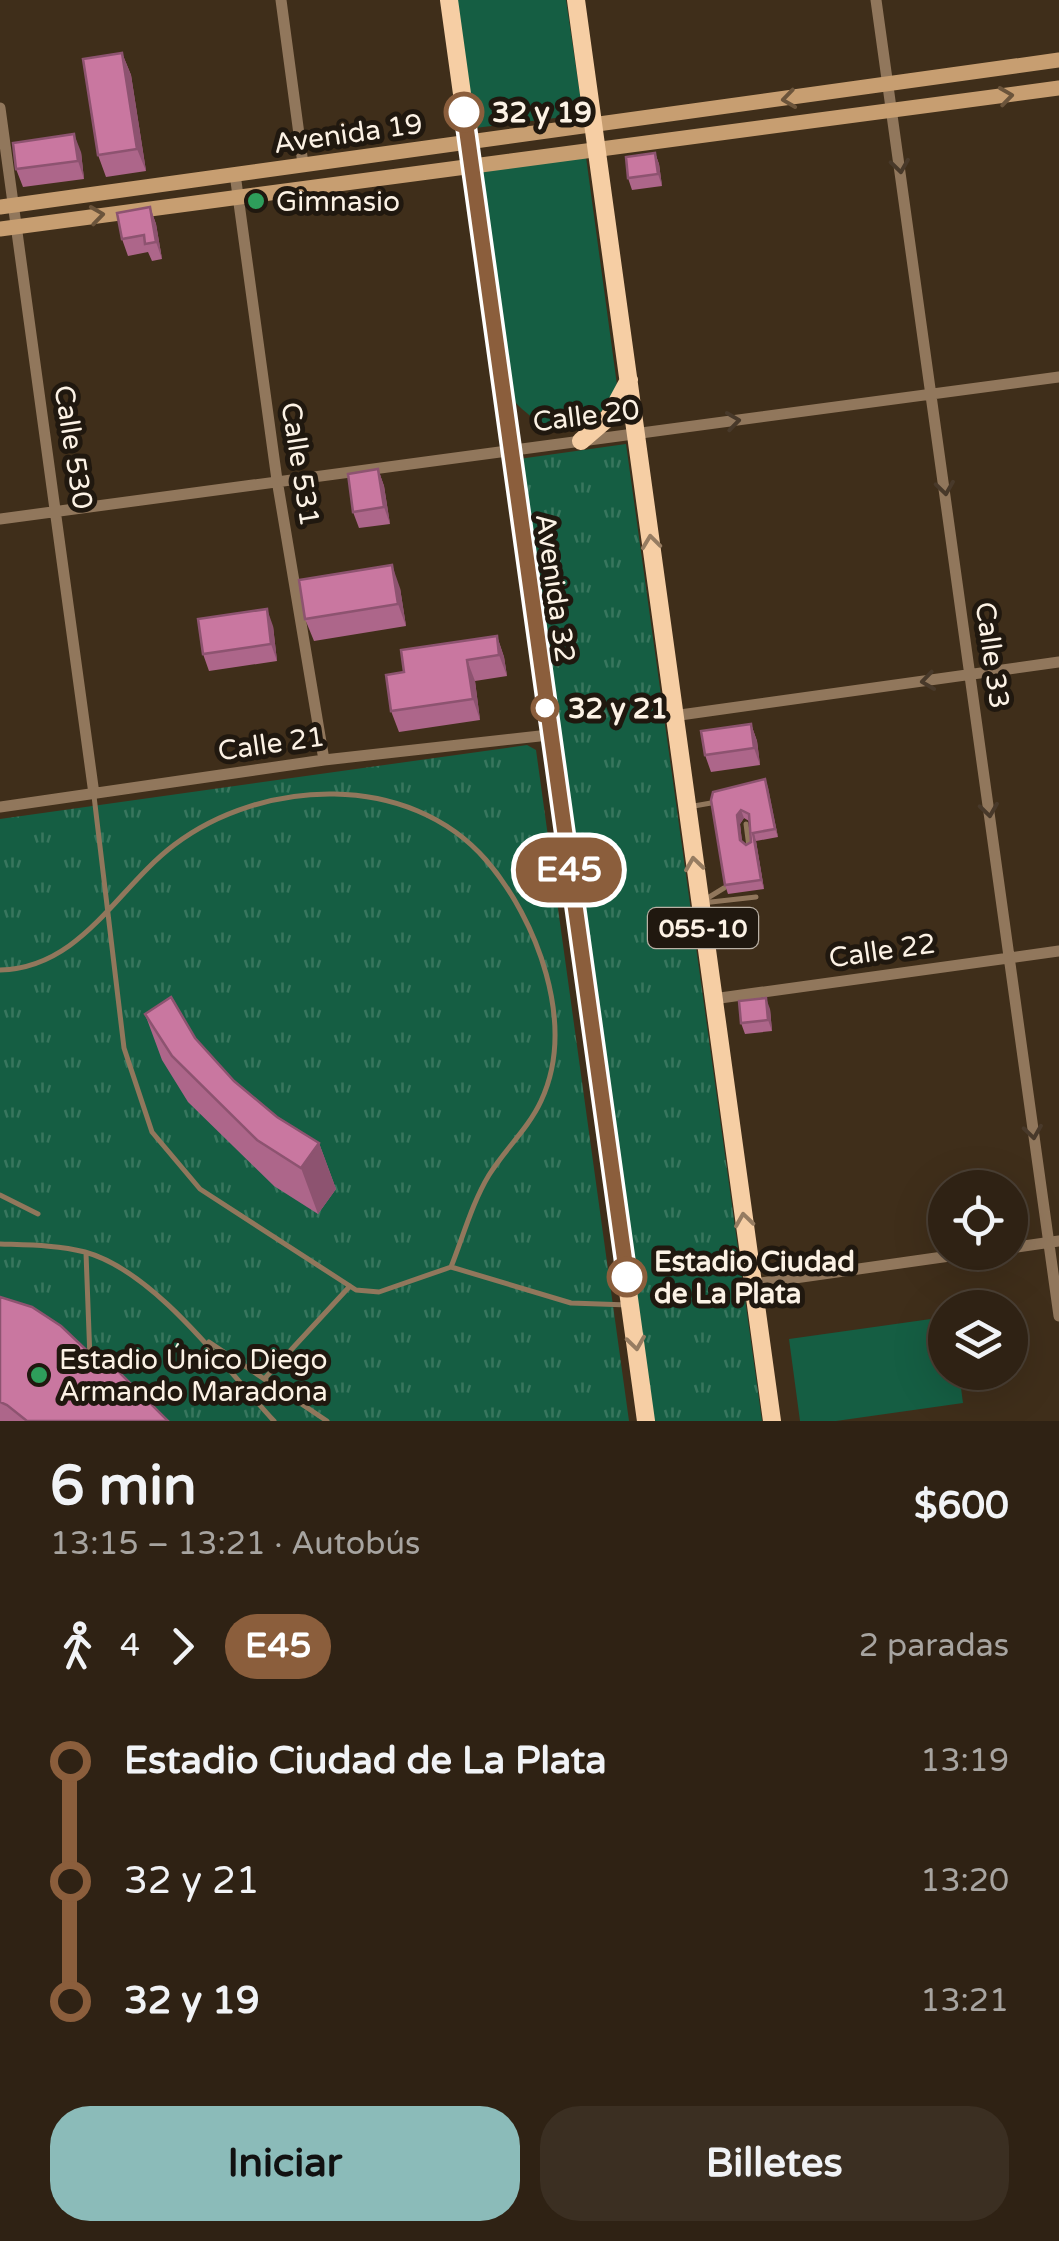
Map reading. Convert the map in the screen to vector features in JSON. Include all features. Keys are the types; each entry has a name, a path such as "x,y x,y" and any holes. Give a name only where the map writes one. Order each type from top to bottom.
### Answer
{"highway":[{"name":"Avenida 32","path":"449,0 646,1421"},
{"name":"055-10","path":"576,0 772,1421"},
{"path":"581,441 609,417 629,380"}],"main road":[{"name":"Avenida 19","path":"5,206 1059,60"},
{"name":"Avenida 19","path":"7,228 1059,88"}],"street":[{"path":"281,0 302,164"},
{"name":"Calle 33","path":"876,0 1009,958 1054,1242 1059,1316"},
{"name":"Calle 530","path":"0,108 7,228 58,511 94,794"},
{"name":"Calle 531","path":"235,174 278,480 324,760"},
{"name":"Calle 20","path":"0,519 1059,377"},
{"path":"673,716 1059,662"},
{"name":"Calle 21","path":"0,807 324,760 549,734"},
{"name":"Calle 22","path":"713,999 1059,951"},
{"path":"1028,1246 1054,1242"},
{"path":"753,1284 928,1259"}],"lane":[{"path":"94,794 124,1048 152,1132 200,1189 350,1286 379,1292 451,1266 571,1303 602,1308 630,1304"},
{"path":"1,971 49,960 110,910 174,845 220,817 272,800 366,795 408,806 445,825 479,852 507,884 527,921 540,956 554,1042 542,1099 489,1175 451,1266"},
{"path":"686,807 710,803"},
{"path":"746,824 749,846"},
{"path":"700,904 724,888"},
{"path":"700,904 756,897"},
{"path":"0,1195 38,1214"},
{"path":"0,1244 86,1252 112,1263 202,1337 326,1421"},
{"path":"86,1252 91,1372"},
{"path":"266,1377 350,1286"},
{"path":"202,1337 274,1421"}],"green space":[{"path":"456,0 566,0 582,108 579,115 475,128"},
{"path":"586,157 617,385 595,418 583,427 556,429 541,423 511,398 481,172"},
{"path":"626,444 762,1421 653,1421 519,459"},
{"path":"527,745 536,750 629,1421 0,1421 0,819"},
{"path":"928,1319 928,1390 961,1390 963,1403 836,1421 800,1421 789,1339"}],"building":[{"path":"122,53 137,149 98,155 83,59"},
{"path":"74,134 78,161 16,169 13,143"},
{"path":"655,153 658,174 628,178 626,157"},
{"path":"150,207 156,242 145,244 144,235 122,239 117,213"},
{"path":"378,469 384,507 353,512 348,474"},
{"path":"392,565 398,604 305,619 299,580"},
{"path":"267,609 271,644 203,654 198,619"},
{"path":"497,636 499,655 467,660 473,699 391,711 386,675 404,672 401,650"},
{"path":"751,724 754,748 705,755 701,731"},
{"path":"765,779 775,829 753,833 761,880 725,885 711,800 713,792","holes":["741,810 749,814 751,842 746,845 740,840 737,815"]},
{"path":"171,997 195,1038 234,1081 277,1117 319,1143 301,1168 257,1140 172,1056 145,1014"},
{"path":"766,998 768,1020 741,1023 739,1001"},
{"name":"Estadio Único Diego Armando Maradona","path":"0,1297 32,1307 61,1326 100,1363 109,1362 168,1421 27,1421 0,1402"}],"bus line":[{"name":"E45","path":"464,112 627,1277"}],"place":[{"name":"32 y 19","path":"464,112"},
{"name":"Gimnasio","path":"256,201"},
{"name":"32 y 21","path":"545,708"},
{"name":"Estadio Ciudad de La Plata","path":"627,1277"},
{"name":"Estadio Único Diego Armando Maradona","path":"39,1375"}]}
